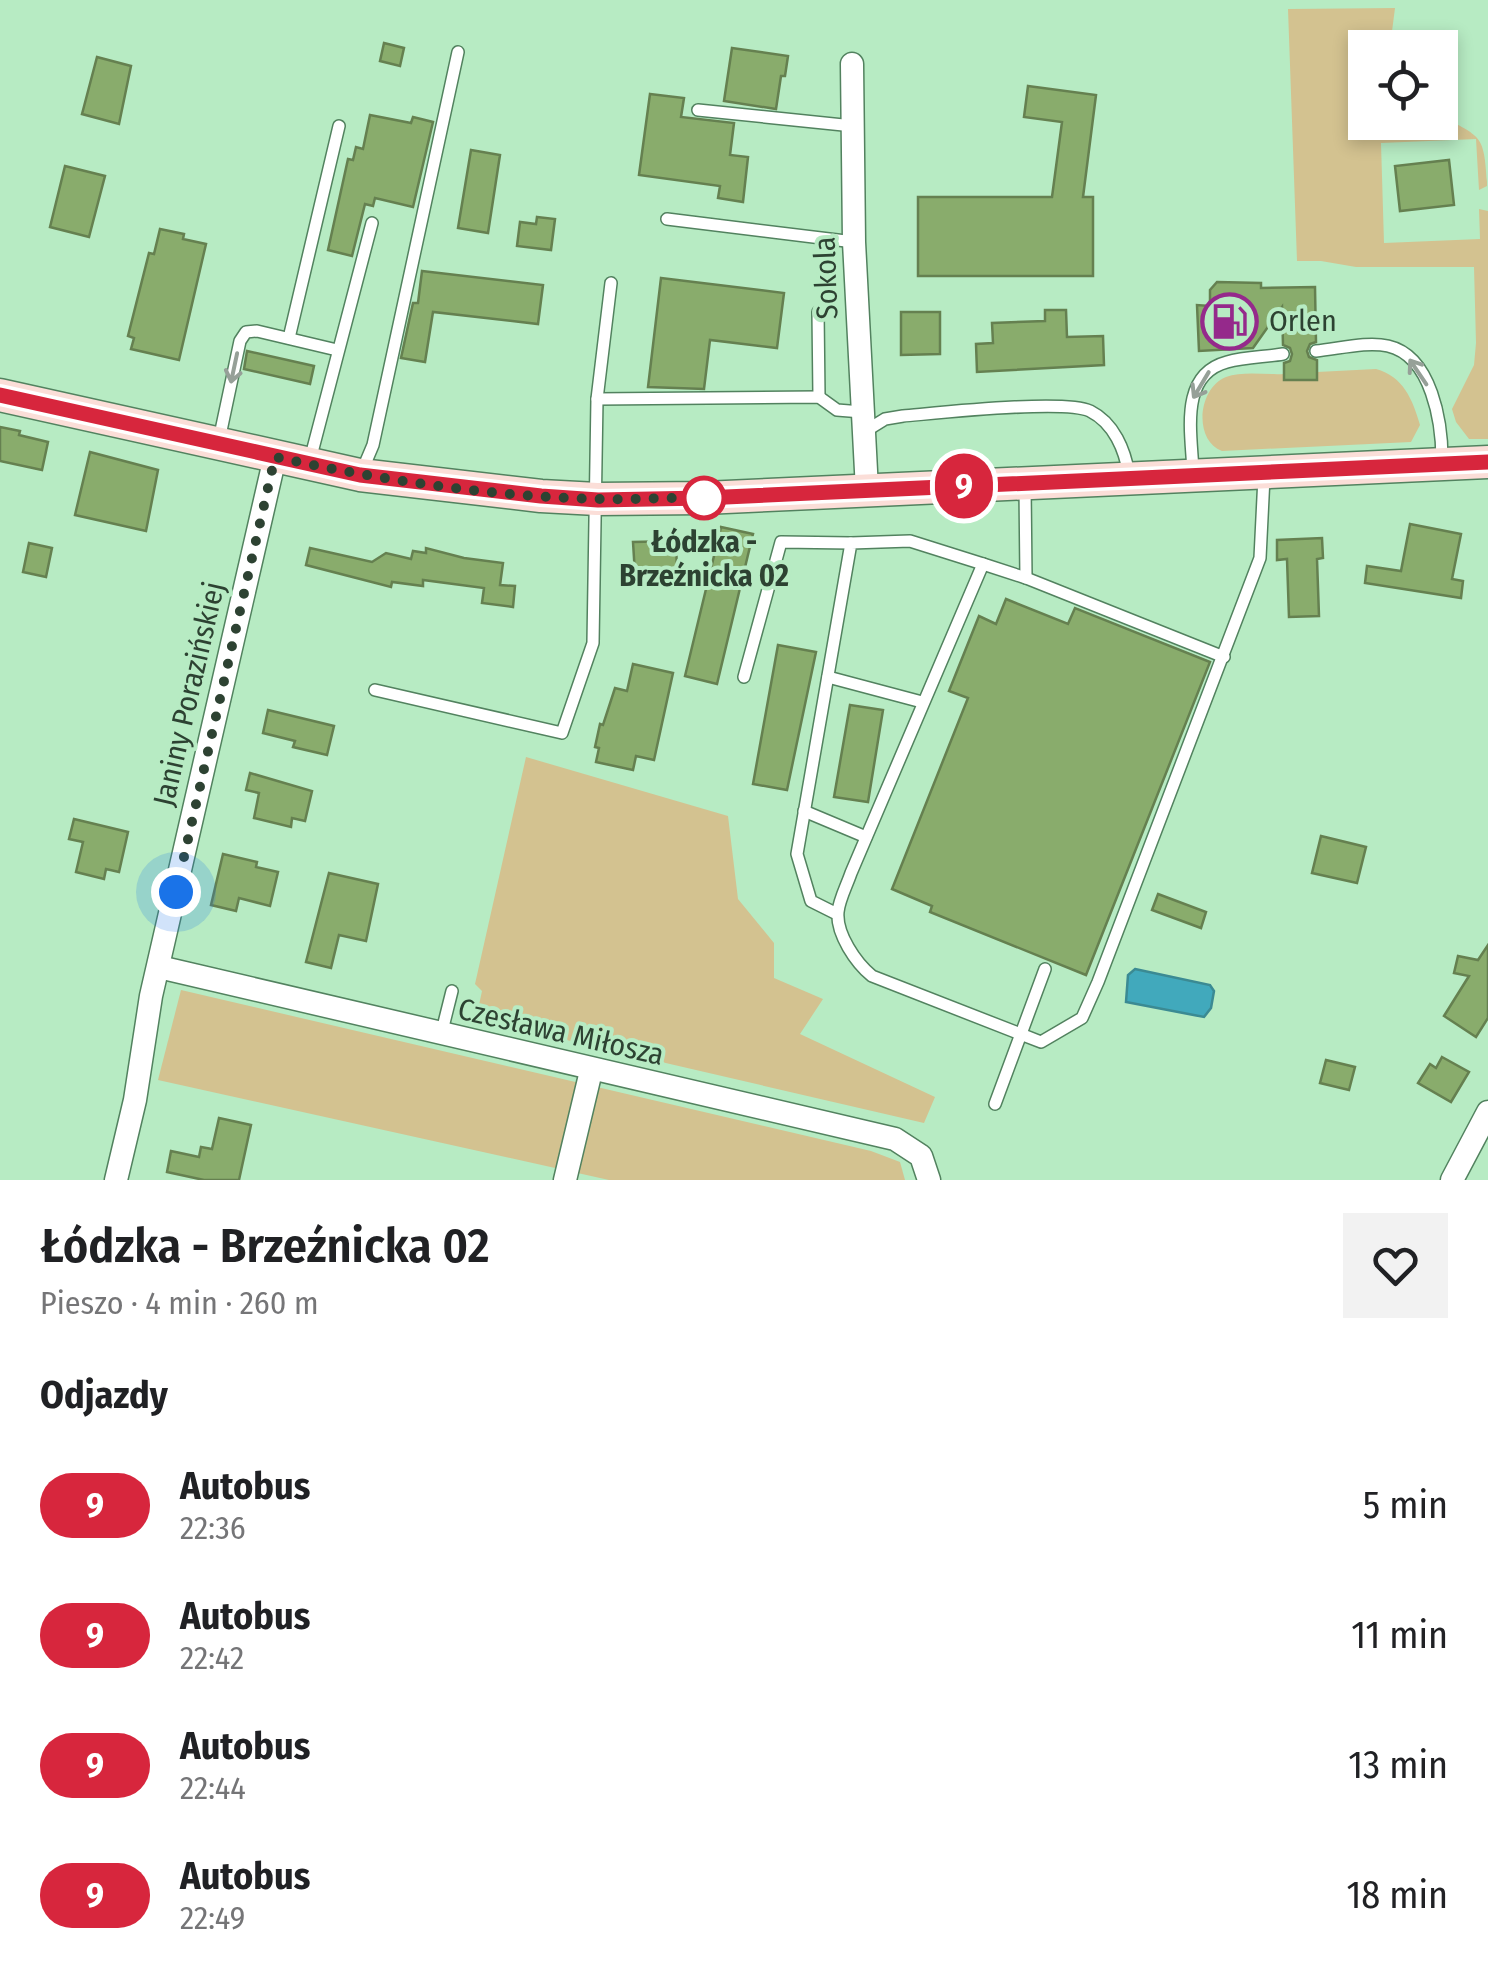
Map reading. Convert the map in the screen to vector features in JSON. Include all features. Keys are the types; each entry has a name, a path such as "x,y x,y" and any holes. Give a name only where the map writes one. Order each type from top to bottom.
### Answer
{"main road":[{"path":"0,395 360,475 598,500 1488,462"}],"street":[{"name":"Sokola","path":"852,64 854,242 867,490"},
{"name":"Janiny Porazińskiej","path":"116,1180 159,967 275,457"},
{"name":"Czesława Miłosza","path":"159,967 895,1140 920,1156 929,1180"},
{"path":"565,1180 591,1071"},
{"path":"1452,1180 1488,1112"}],"lane":[{"path":"360,475 373,445 458,52"},
{"path":"698,110 853,126"},
{"path":"288,338 338,126"},
{"path":"668,219 854,242"},
{"path":"309,464 372,223"},
{"path":"375,690 562,733 593,643 597,399 611,283"},
{"path":"818,312 819,396"},
{"path":"218,443 242,336 250,330 337,350"},
{"path":"1316,351 1387,346 1405,354 1421,372 1430,391 1439,426 1442,464"},
{"path":"1194,476 1192,404 1194,389 1202,376 1231,360 1283,354"},
{"path":"597,399 819,396 863,422 902,416 1080,408 1109,426 1126,460 1130,480"},
{"path":"983,564 922,702 837,914 854,958 872,976 1041,1042 1082,1018 1224,657 1260,558 1264,473"},
{"path":"1024,484 1026,578"},
{"path":"744,677 781,542 910,541 1026,578 1224,657"},
{"path":"837,914 811,901 797,854 851,543"},
{"path":"828,677 922,702"},
{"path":"804,812 866,837"},
{"path":"995,1104 1045,969"},
{"path":"441,1035 452,991"}],"shaded area":[{"path":"1395,8 1392,30 1348,30 1348,140 1452,140 1381,143 1384,243 1480,239 1479,209 1488,211 1488,439 1469,439 1452,409 1474,365 1474,267 1356,267 1297,261 1288,9"},
{"path":"1458,125 1472,133 1482,145 1487,186 1479,190 1476,139 1458,140"},
{"path":"1376,369 1393,377 1410,398 1420,425 1411,442 1222,451 1206,436 1205,402 1209,392 1226,377 1284,374 1285,380 1316,380 1317,372"},
{"path":"526,757 728,816 738,899 774,943 774,978 823,999 800,1034 935,1097 924,1123 476,1019 482,991 475,984"},
{"path":"181,990 871,1151 900,1162 905,1180 609,1180 158,1080"}],"water":[{"path":"1135,969 1210,985 1214,991 1211,1008 1204,1017 1126,1002 1128,975"}],"building":[{"path":"384,43 404,48 400,66 380,61"},
{"path":"732,48 788,56 776,109 724,101"},
{"path":"97,57 131,66 119,124 82,114"},
{"path":"1028,86 1096,95 1083,197 1093,197 1093,276 918,276 918,197 1052,197 1062,122 1024,117"},
{"path":"650,94 684,98 681,117 734,123 730,155 748,157 743,202 718,198 720,186 639,175"},
{"path":"370,115 411,123 413,117 433,122 413,207 375,198 373,206 365,204 352,256 328,250 348,159 353,160 356,147 363,149"},
{"path":"471,150 500,155 488,233 458,228"},
{"path":"1449,160 1454,205 1400,211 1395,166"},
{"path":"65,166 105,176 89,237 50,227"},
{"path":"537,217 555,219 551,250 517,246 520,222 536,224"},
{"path":"160,229 206,244 179,360 131,349 134,338 128,336 149,253 154,254"},
{"path":"422,271 543,285 538,324 433,312 425,362 401,358 413,303 418,303"},
{"path":"661,278 784,293 777,348 710,340 704,389 648,387"},
{"path":"1217,282 1261,283 1261,288 1315,287 1316,342 1307,351 1309,357 1317,360 1317,380 1284,380 1284,363 1290,361 1292,354 1283,345 1282,307 1253,348 1199,351 1197,305 1210,306 1210,290"},
{"path":"1045,310 1066,310 1067,337 1103,336 1104,365 977,372 976,344 993,343 992,323 1045,321"},
{"path":"901,312 940,312 940,354 901,355"},
{"path":"247,351 314,366 310,384 244,369"},
{"path":"0,427 48,442 42,470 0,461"},
{"path":"90,452 158,470 146,531 75,515"},
{"path":"1410,524 1461,534 1452,579 1463,581 1461,598 1365,583 1367,566 1401,571"},
{"path":"721,527 753,534 717,684 685,676"},
{"path":"1322,538 1323,558 1317,559 1319,616 1289,617 1287,559 1277,560 1277,540"},
{"path":"676,541 677,572 635,574 633,542"},
{"path":"29,543 52,548 46,577 23,572"},
{"path":"310,548 372,562 386,553 411,559 413,551 426,553 426,548 503,563 500,585 515,586 513,607 482,603 484,588 423,580 423,586 392,582 391,587 306,565"},
{"path":"1006,599 1068,624 1075,608 1210,662 1086,975 930,912 932,906 892,889 968,698 949,691 979,616 996,624"},
{"path":"778,645 816,652 787,790 753,784"},
{"path":"633,664 673,673 654,760 636,756 633,770 596,762 599,748 595,747 615,688 627,691"},
{"path":"850,705 883,710 868,802 834,797"},
{"path":"268,710 334,726 327,755 293,747 295,741 263,733"},
{"path":"250,773 312,791 305,821 292,818 291,827 254,818 259,793 246,790"},
{"path":"74,819 128,832 119,872 106,869 104,879 76,872 83,842 69,839"},
{"path":"1321,836 1366,847 1357,883 1312,873"},
{"path":"223,854 278,872 270,906 239,898 236,911 211,905"},
{"path":"329,873 378,884 366,941 339,935 331,968 306,962"},
{"path":"1158,894 1206,912 1201,928 1152,910"},
{"path":"1488,945 1488,1018 1476,1037 1444,1016 1469,976 1454,973 1458,956 1478,960"},
{"path":"1442,1057 1469,1072 1451,1102 1418,1083 1430,1064 1436,1068"},
{"path":"1326,1060 1355,1067 1349,1090 1320,1083"},
{"path":"219,1118 251,1125 239,1180 204,1180 167,1172 171,1151 199,1157 201,1147 212,1149"}],"bus line":[{"name":"9","path":"0,395 360,475 598,500 1488,462"}],"place":[{"name":"Orlen","path":"1230,321"},
{"name":"Łódzka - Brzeźnicka 02","path":"704,498"}],"route":[{"path":"176,892 275,457 360,475 466,489 598,500 704,498"}]}
